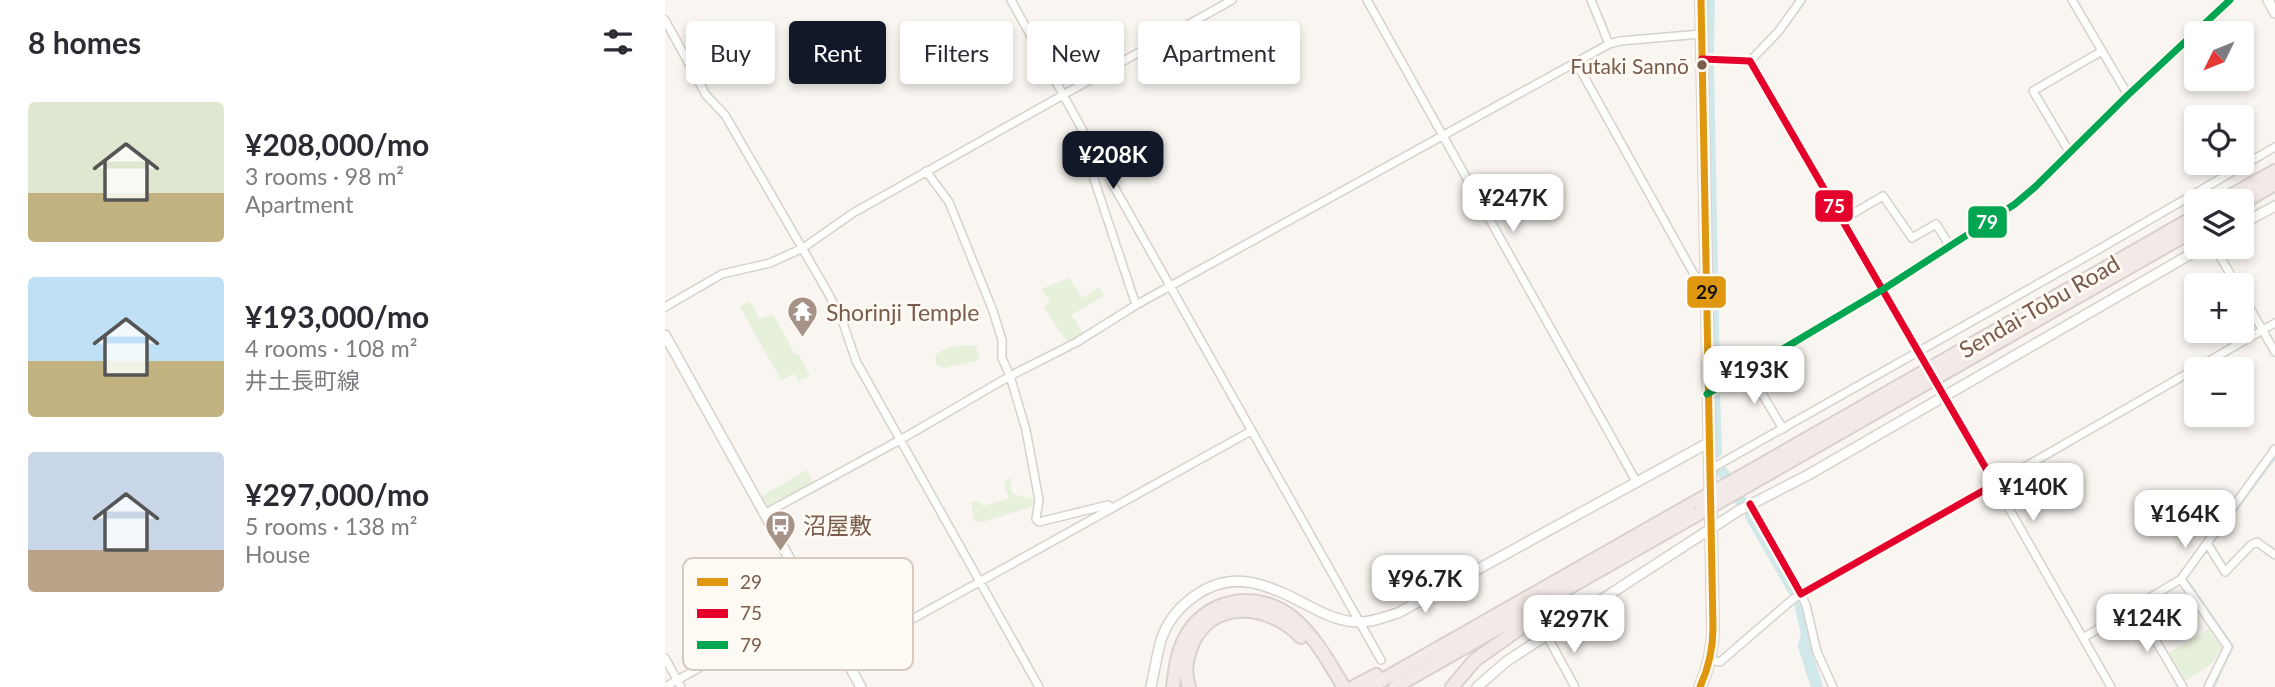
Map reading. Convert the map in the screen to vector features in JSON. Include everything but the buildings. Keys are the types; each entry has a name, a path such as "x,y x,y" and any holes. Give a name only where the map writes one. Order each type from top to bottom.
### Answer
{"highway":[{"path":"2243,189 2275,171"},
{"path":"2254,196 2275,184"},
{"name":"Sendai-Tobu Road","path":"1362,685 1474,629 1698,508 2184,223"},
{"name":"Sendai-Tobu Road","path":"1736,486 2184,236"},
{"name":"Sendai-Tobu Road","path":"1395,687 1658,537 1698,508"},
{"path":"1452,687 1475,660 1510,633 1658,537"},
{"path":"1173,687 1181,648 1197,620 1216,607 1250,600 1273,606 1295,619 1317,644 1344,687"},
{"path":"1189,687 1187,663 1197,636 1220,616 1246,610 1267,614 1294,630 1312,651 1334,687"}],"main road":[{"path":"1700,687 1711,660 1713,638 1701,0"}],"street":[{"path":"1011,0 1098,160 1381,660"},
{"path":"665,307 722,274 770,263 803,248 853,213 1232,0"},
{"path":"1367,0 1636,481"},
{"path":"1591,0 1609,44"},
{"path":"1702,59 1750,61 1777,32 1801,0"},
{"path":"2072,0 2128,95"},
{"path":"1707,394 1882,290 2015,204 2230,0"},
{"path":"2268,0 2275,13"},
{"path":"665,20 706,95 725,115 803,248 842,320 856,361 1039,687"},
{"path":"765,514 1609,44 1701,34"},
{"path":"2070,153 2033,91 2102,51"},
{"path":"1750,61 1925,363"},
{"path":"1576,62 1696,276 1705,279"},
{"path":"1709,470 2275,147"},
{"path":"1098,160 1097,168 1093,172 1094,178 1136,305"},
{"path":"926,171 949,202 993,311 1002,340 1002,358 1026,430 1039,500 1036,519 1039,522 1108,505 1112,508"},
{"path":"1842,220 1883,196 1912,238 1936,224 1950,246"},
{"path":"2254,218 2275,206"},
{"path":"1477,687 1507,662 1750,504 1808,475 2184,258"},
{"path":"2254,315 2275,352"},
{"path":"1711,660 1720,662 1793,598 2275,323"},
{"path":"665,335 789,558"},
{"path":"1748,370 1783,429"},
{"path":"1938,385 2111,687"},
{"path":"913,618 1251,430"},
{"path":"1151,687 1162,639 1170,622 1180,608 1199,592 1229,582 1246,581 1262,585 1331,617 1359,622 1372,621 1398,613 1709,443"},
{"path":"2083,638 2181,579 2275,449"},
{"path":"1750,504 1806,605 1817,652 1833,687"},
{"path":"2207,543 2225,572 2257,542 2275,555"},
{"path":"2181,579 2228,647 2208,687"},
{"path":"2136,607 2183,687"},
{"path":"1547,636 1575,687"},
{"path":"665,658 679,684"},
{"path":"665,687 679,684 702,670"},
{"path":"851,670 860,687"},
{"path":"1824,687 1827,675"}],"green space":[{"path":"1069,278 1082,298 1099,287 1104,296 1071,315 1084,334 1068,343 1043,307 1050,302 1041,289"},
{"path":"750,301 759,319 773,314 810,376 799,381 794,374 781,380 740,307"},
{"path":"976,345 979,360 944,368 937,365 935,355 948,347"},
{"path":"807,470 814,483 766,507 760,497"},
{"path":"1008,478 1012,480 1010,487 1013,494 1033,499 1033,506 983,522 974,521 971,502 978,501 983,506 1009,499 1004,484"},
{"path":"2209,629 2222,647 2212,664 2183,682 2167,654"}],"waterway":[{"path":"1708,51 1709,0"},
{"path":"1708,63 1714,379"},
{"path":"1714,395 1716,452"},
{"path":"2212,543 2275,458"},
{"path":"1721,470 1742,503"},
{"path":"1751,516 1795,592"},
{"path":"2194,568 2207,550"},
{"path":"2186,578 2233,646 2214,687"},
{"path":"1799,599 1807,634 1804,646 1817,687"}],"transit line":[{"name":"29","path":"1700,687 1710,658 1713,628 1701,0"},
{"name":"79","path":"1707,394 1882,290 2015,204 2230,0"},
{"name":"75","path":"1702,59 1750,61 1995,484 1801,594 1750,504"}],"place":[{"name":"Futaki Sannō","path":"1702,65"},
{"name":"Shorinji Temple","path":"803,339"},
{"name":"沼屋敷","path":"780,552"}]}
